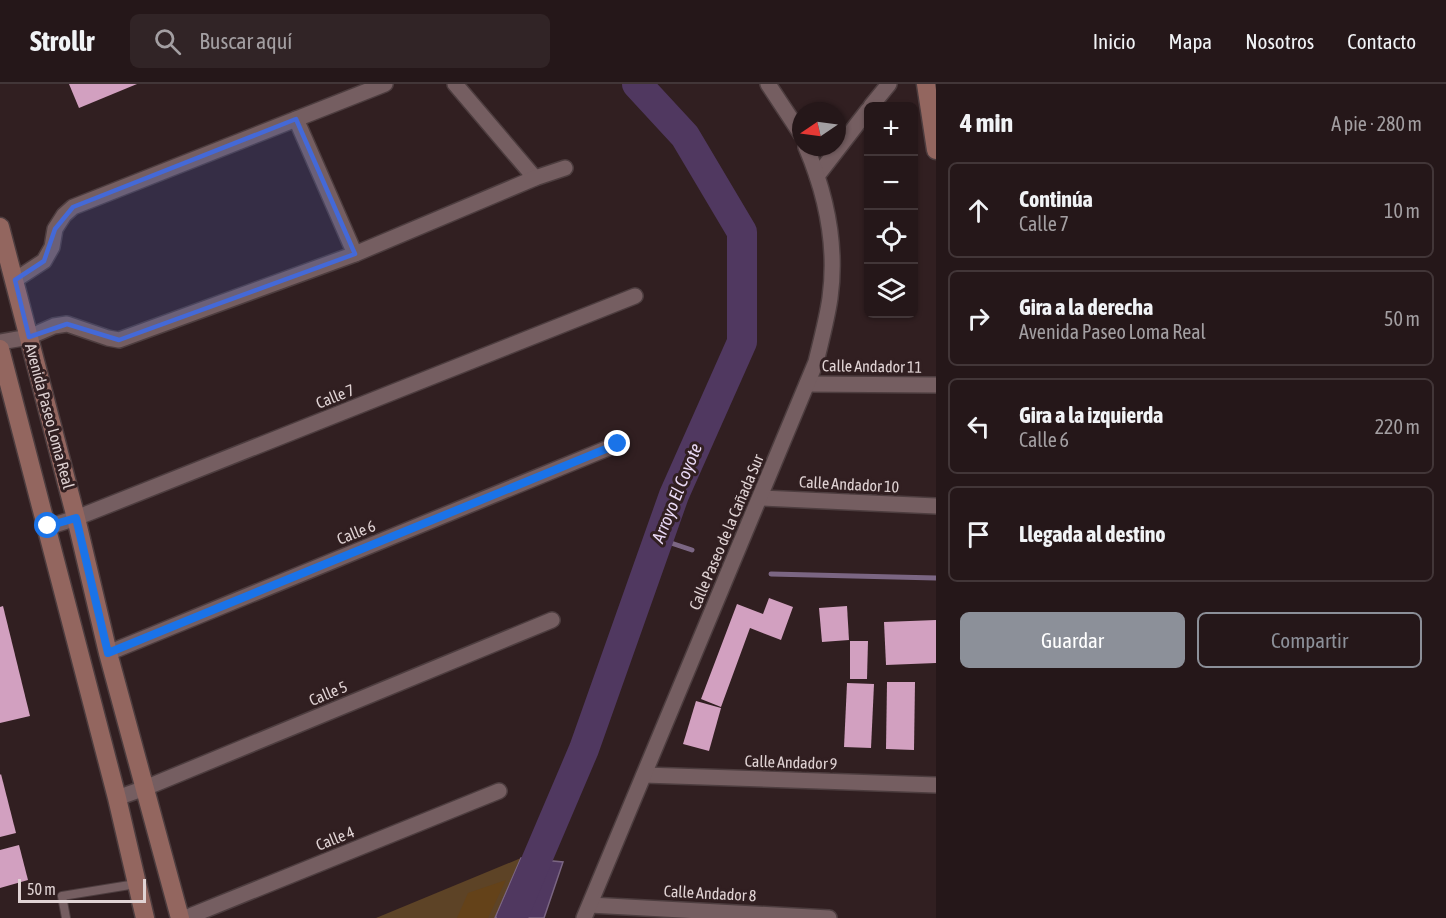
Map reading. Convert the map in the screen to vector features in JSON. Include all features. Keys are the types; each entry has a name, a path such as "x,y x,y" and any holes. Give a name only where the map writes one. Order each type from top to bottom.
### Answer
{"street":[{"path":"15,280 44,261 52,247 55,229 72,207 385,84"},
{"path":"454,84 535,178"},
{"path":"768,84 792,120"},
{"path":"874,102 889,84"},
{"path":"926,84 936,150"},
{"path":"817,176 864,115"},
{"path":"296,119 355,254"},
{"name":"Calle Paseo de la Cañada Sur","path":"587,911 816,362 825,325 832,278 831,244 826,206 809,156"},
{"path":"0,342 29,337 54,326 67,324 119,340 355,254 535,178 565,168"},
{"name":"Avenida Paseo Loma Real","path":"0,227 76,518 108,653 180,918"},
{"name":"Calle 7","path":"48,526 76,518 635,296"},
{"name":"Avenida Paseo Loma Real","path":"0,349 48,526 145,918"},
{"name":"Calle Andador 11","path":"807,384 936,385"},
{"name":"Calle 6","path":"108,653 618,444"},
{"name":"Calle Andador 10","path":"760,498 936,506"},
{"name":"Calle 5","path":"117,798 552,620"},
{"name":"Calle Andador 9","path":"644,775 936,785"},
{"name":"Calle 4","path":"185,918 499,791"},
{"name":"Calle Andador 8","path":"587,911 829,918"}],"lane":[{"path":"66,918 62,896 137,884"}],"highlighted area":[{"path":"296,119 355,254 119,340 67,324 29,337 15,280 44,261 55,229 73,207"}],"shaded area":[{"path":"521,858 495,918 376,918"},
{"path":"521,858 563,862 544,918 495,918"},
{"path":"506,880 488,918 457,918 468,893"}],"building":[{"path":"69,84 137,84 79,108"},
{"path":"769,598 793,607 781,640 750,628 721,707 701,699 737,604 763,614"},
{"path":"3,606 30,716 0,723 0,607"},
{"path":"847,606 849,640 822,642 819,608"},
{"path":"936,620 936,663 886,665 884,622"},
{"path":"850,641 868,641 867,679 850,679"},
{"path":"887,682 915,682 914,750 886,749"},
{"path":"847,683 874,684 871,748 844,747"},
{"path":"696,701 721,708 709,751 683,744"},
{"path":"0,775 16,833 0,837"},
{"path":"19,845 28,880 0,888 0,850"}],"waterway":[{"name":"Arroyo El Coyote","path":"512,918 584,749 674,495 742,342 742,232 685,136 637,84"},
{"path":"659,539 692,550"},
{"path":"771,574 936,578"}],"route":[{"path":"48,526 76,518 108,653 618,444"}]}
